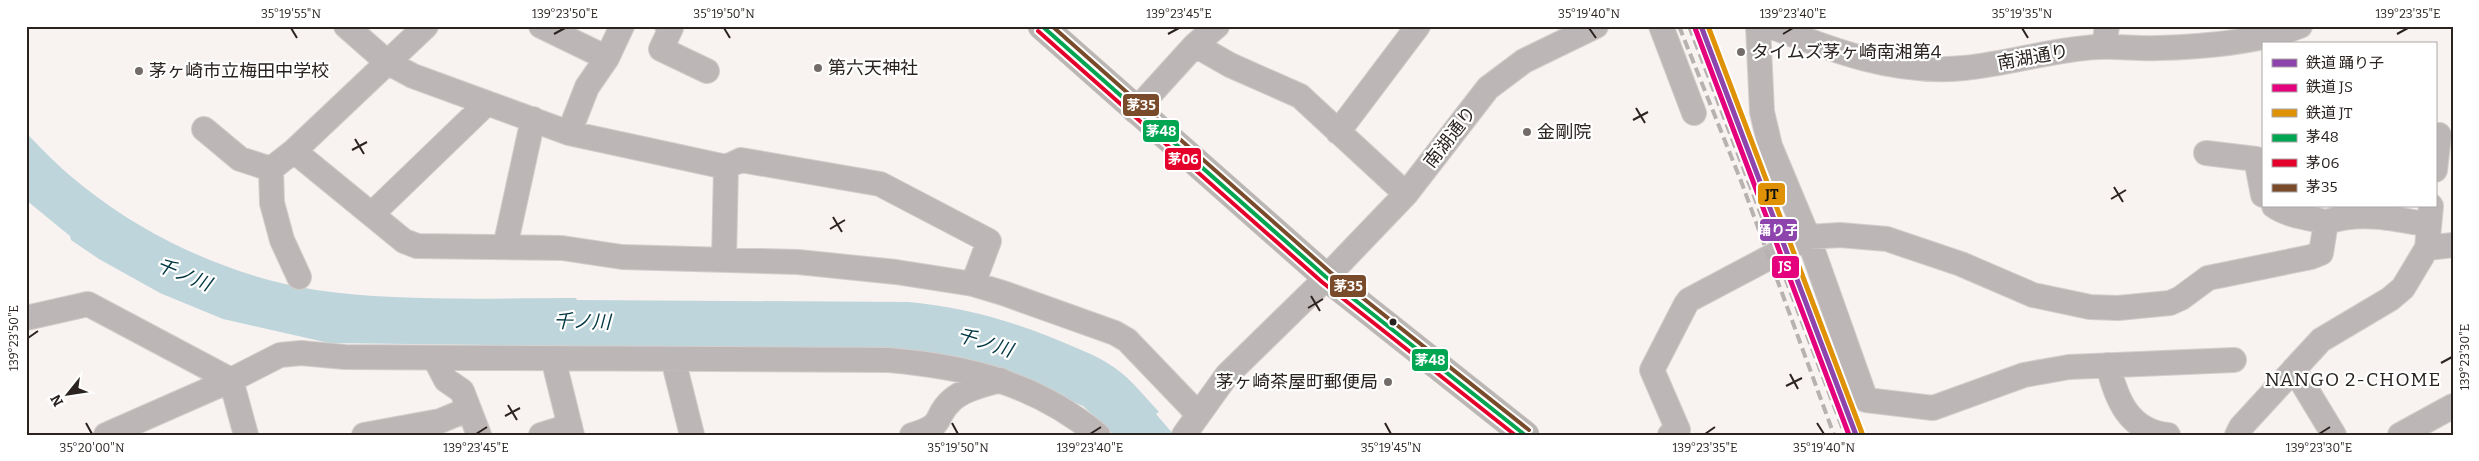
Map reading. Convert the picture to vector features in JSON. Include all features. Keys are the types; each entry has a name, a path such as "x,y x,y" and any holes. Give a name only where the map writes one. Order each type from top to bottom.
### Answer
{"highway":[{"path":"1042,26 1135,111 1326,277 1525,435"}],"street":[{"path":"346,26 387,62 413,76 569,133 726,168 741,160 880,184 990,242 972,284"},
{"path":"271,169 294,150 426,26"},
{"path":"541,26 607,58"},
{"path":"569,133 587,87 607,58 622,26"},
{"path":"667,26 671,28 661,49 708,71"},
{"path":"1135,111 1195,45 1217,26"},
{"path":"1338,132 1418,26"},
{"name":"南湖通り","path":"1188,429 1227,375 1406,194 1494,83 1524,61 1596,26"},
{"path":"1661,26 1694,113"},
{"path":"1758,26 1762,112 1770,146 1808,237 1829,301 1866,400 1933,408 2024,375 2069,367 2234,360"},
{"name":"南湖通り","path":"1770,26 1851,56 1895,65 1962,69 2013,62 2086,47 2106,36 2158,48 2253,38 2300,26"},
{"path":"1195,45 1230,65 1300,96 1406,194"},
{"path":"372,214 487,104"},
{"path":"505,247 533,119"},
{"path":"204,129 240,159 271,169"},
{"path":"2436,161 2439,135"},
{"path":"294,150 404,242 418,246 562,248 622,257 798,262 896,272 972,284 1003,293 1121,336 1127,340 1188,429"},
{"path":"2206,153 2256,159 2262,190"},
{"path":"724,260 726,168"},
{"path":"271,169 272,203 282,240 299,277"},
{"path":"2238,435 2241,426 2322,340 2390,299 2403,288 2427,248 2430,216 2346,216 2326,222 2282,212 2277,208"},
{"path":"1670,435 1678,430 1652,370 1686,304 1689,300 1808,237 1840,235 1887,239 1961,264 2033,295 2090,307 2118,308 2170,303 2208,278 2311,257 2321,253 2326,222"},
{"path":"2427,248 2453,245"},
{"path":"26,318 88,304 231,380 246,435"},
{"path":"106,435 231,380 280,355 301,353 345,357 435,359 889,360 934,364 983,374 1032,392 1073,414 1098,435"},
{"path":"541,435 571,430 553,358"},
{"path":"435,359 446,380 462,391 479,435"},
{"path":"672,359 692,435"},
{"path":"2108,365 2114,392 2122,409 2136,424 2160,434 2168,435"},
{"path":"2294,369 2334,435"},
{"path":"912,435 930,430 937,424 950,401 959,394 1000,380"},
{"path":"2400,435 2453,406"},
{"path":"364,435 440,421 469,409"}],"water":[{"name":"千ノ川","path":"26,133 76,181 109,206 136,223 194,253 254,276 316,290 413,298 908,302 948,307 1023,327 1102,360 1115,368 1138,389 1159,412 1156,414 1174,435 1114,435 1083,406 1004,372 900,350 329,343 223,319 160,293 99,259 71,240 70,236 26,200"}],"railway":[{"path":"1679,26 1741,181 1834,435"},
{"path":"1689,26 1845,435"}],"rail line":[{"name":"踊り子","path":"1701,26 1856,435"},
{"name":"JT","path":"1708,26 1862,433"},
{"name":"JS","path":"1695,28 1849,435"}],"transit line":[{"name":"茅48","path":"1042,26 1326,277 1525,435"},
{"name":"茅35","path":"1052,26 1330,272 1529,430"},
{"name":"茅06","path":"1038,31 1322,282 1515,435"}],"place":[{"name":"タイムズ茅ヶ崎南湘第4","path":"1741,52"},
{"name":"第六天神社","path":"818,68"},
{"name":"茅ヶ崎市立梅田中学校","path":"139,71"},
{"name":"金剛院","path":"1527,132"},
{"name":"茅ヶ崎茶屋町郵便局","path":"1388,382"}],"district":[{"name":"NANGO 2-CHOME","path":"2353,379"}]}
